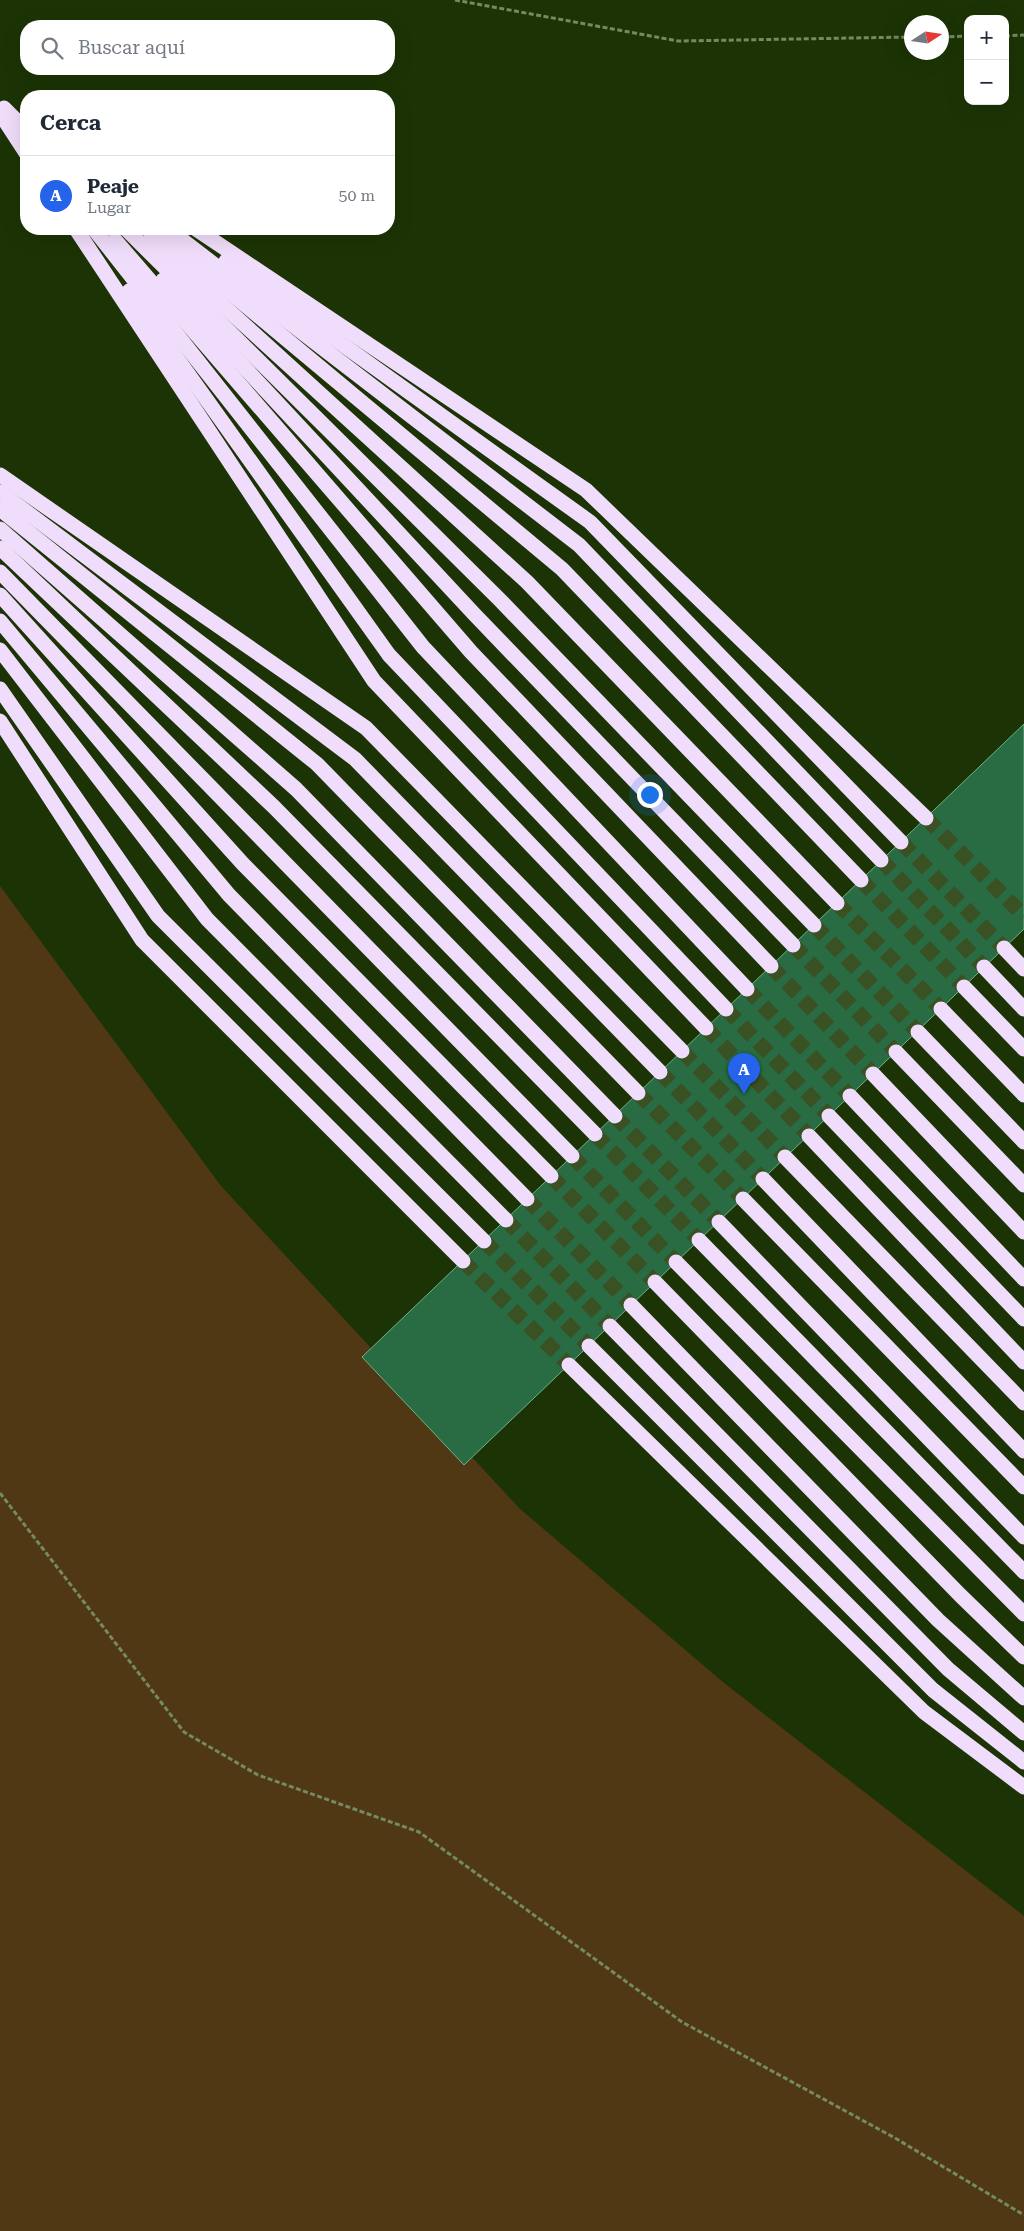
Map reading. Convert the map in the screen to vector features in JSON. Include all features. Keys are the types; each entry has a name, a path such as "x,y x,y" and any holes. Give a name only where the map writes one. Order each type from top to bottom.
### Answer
{"highway":[{"path":"0,104 20,120"},
{"path":"0,104 20,120"},
{"path":"0,104 20,133"},
{"path":"0,104 20,138"},
{"path":"0,104 20,142"},
{"path":"80,235 374,681 706,1028"},
{"path":"88,235 389,655 726,1009"},
{"path":"99,235 423,646 747,989"},
{"path":"111,235 471,652 771,966"},
{"path":"121,235 475,615 793,945"},
{"path":"132,235 499,599 814,925"},
{"path":"146,235 527,582 837,902"},
{"path":"161,235 562,569 861,880"},
{"path":"176,235 579,545 881,860"},
{"path":"189,235 590,522 901,842"},
{"path":"205,235 586,490 926,818"},
{"path":"0,475 366,728 682,1051"},
{"path":"0,492 355,759 660,1072"},
{"path":"0,509 317,764 638,1093"},
{"path":"0,529 296,789 615,1116"},
{"path":"0,548 274,807 595,1134"},
{"path":"0,572 572,1156"},
{"path":"0,595 243,864 551,1176"},
{"path":"0,621 229,895 527,1199"},
{"path":"0,650 207,919 506,1220"},
{"path":"0,689 158,916 484,1241"},
{"path":"0,721 142,940 463,1261"},
{"path":"1004,948 1024,969"},
{"path":"984,968 1024,1009"},
{"path":"964,986 1024,1049"},
{"path":"941,1009 1024,1095"},
{"path":"918,1032 1024,1142"},
{"path":"896,1052 1024,1185"},
{"path":"873,1074 1024,1232"},
{"path":"850,1096 1024,1279"},
{"path":"829,1116 1024,1319"},
{"path":"809,1136 1024,1362"},
{"path":"785,1158 1024,1402"},
{"path":"763,1179 1024,1451"},
{"path":"742,1199 1024,1487"},
{"path":"719,1222 1024,1537"},
{"path":"699,1240 1024,1572"},
{"path":"676,1262 1024,1614"},
{"path":"655,1282 960,1595 1024,1657"},
{"path":"631,1305 938,1620 1024,1698"},
{"path":"610,1326 948,1669 1024,1733"},
{"path":"589,1346 933,1690 1024,1762"},
{"path":"569,1365 924,1712 1024,1787"}],"path":[{"path":"455,0 678,41 904,37"},
{"path":"1009,36 1024,35"},
{"path":"949,36 964,36"},
{"path":"0,1493 184,1732 258,1775 420,1832 682,2022 896,2138 1024,2215"}],"shaded area":[{"path":"0,886 221,1186 519,1508 724,1683 1024,1916 1024,2231 0,2231"}],"building":[{"path":"1024,724 1024,929 464,1465 362,1357"}],"tunnel":[{"path":"926,818 1024,916"},
{"path":"901,842 1004,948"},
{"path":"881,860 984,967"},
{"path":"861,880 964,987"},
{"path":"837,903 941,1009"},
{"path":"814,925 918,1032"},
{"path":"793,945 896,1052"},
{"path":"771,966 873,1074"},
{"path":"747,989 850,1096"},
{"path":"726,1009 829,1116"},
{"path":"706,1028 809,1136"},
{"path":"682,1051 785,1157"},
{"path":"660,1072 763,1179"},
{"path":"638,1093 743,1199"},
{"path":"615,1116 719,1222"},
{"path":"595,1134 699,1240"},
{"path":"572,1156 676,1262"},
{"path":"551,1176 655,1282"},
{"path":"527,1199 631,1305"},
{"path":"506,1220 610,1326"},
{"path":"484,1241 589,1346"},
{"path":"463,1261 569,1365"}],"place":[{"name":"Peaje","path":"744,1094"}]}
